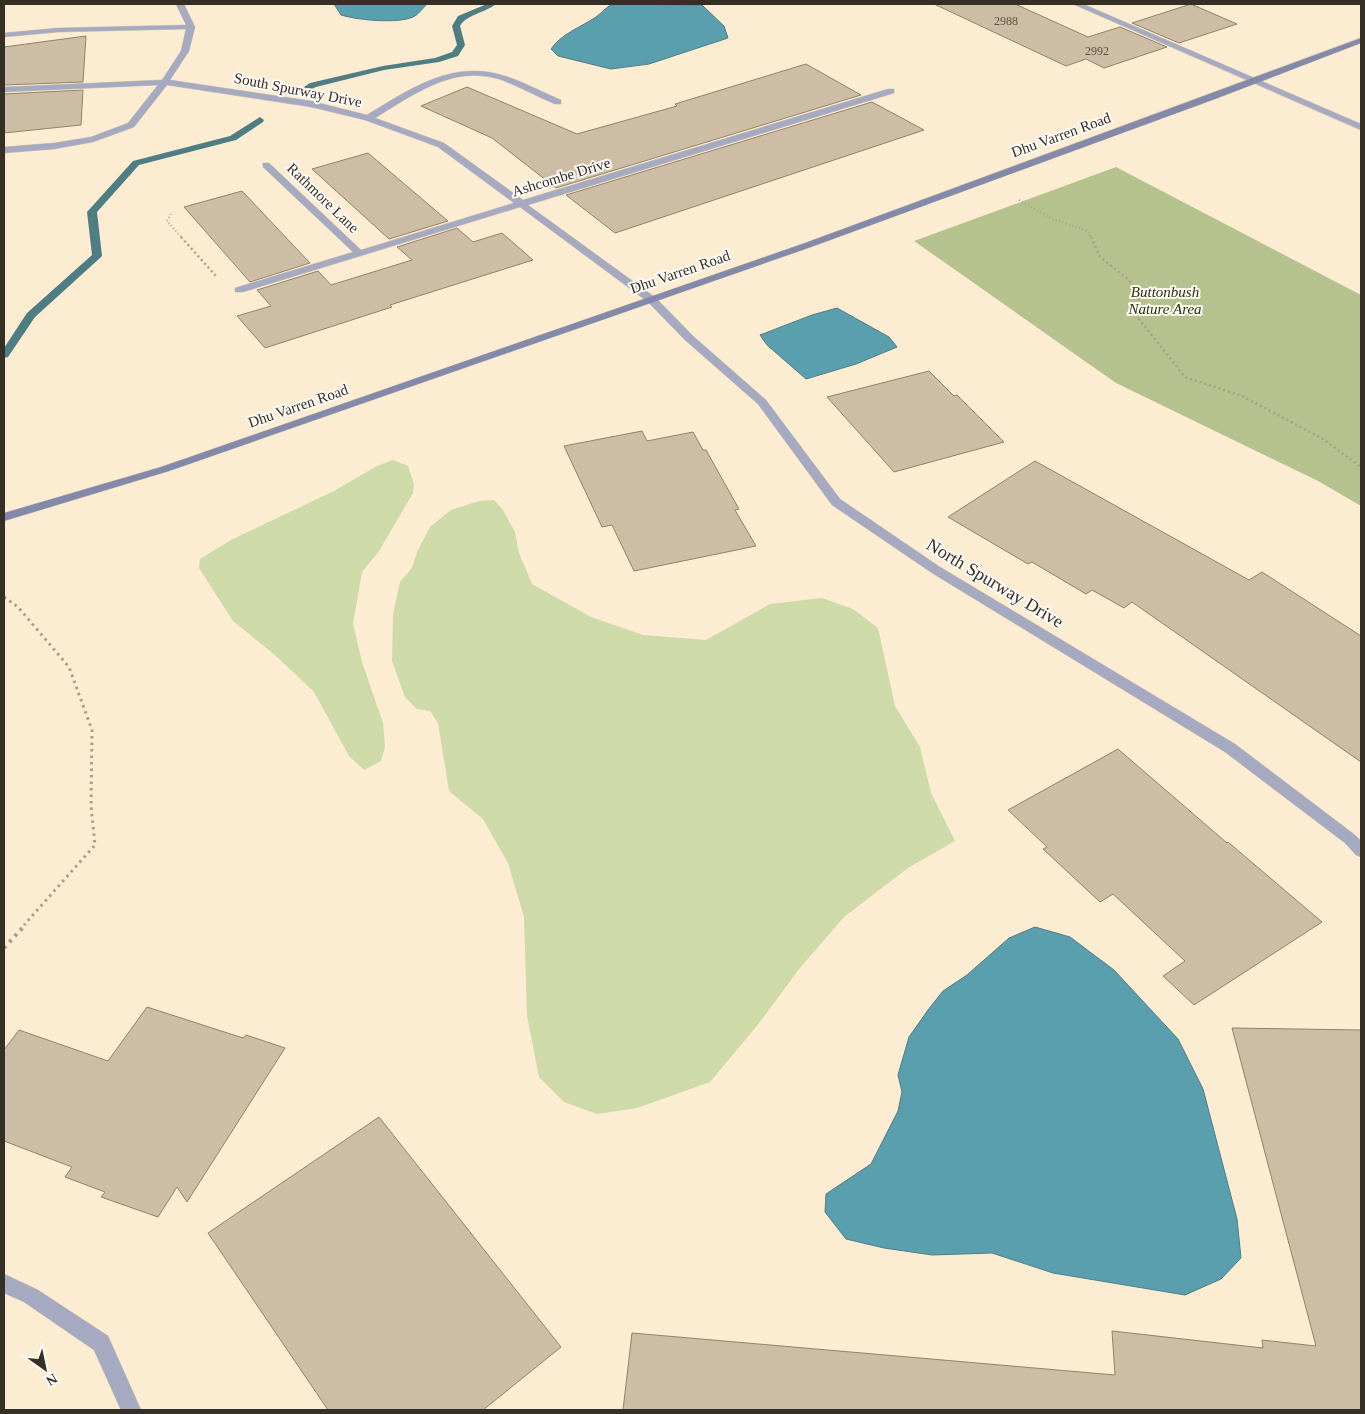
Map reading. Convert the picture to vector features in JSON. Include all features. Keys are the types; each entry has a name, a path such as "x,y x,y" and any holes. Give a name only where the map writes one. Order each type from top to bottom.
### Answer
{"main road":[{"name":"Dhu Varren Road","path":"4,517 165,469 652,300 1256,81 1361,40"}],"street":[{"path":"4,150 54,146 93,139 131,125 165,82 185,51 191,27 180,4"},
{"path":"1077,4 1361,127"},
{"path":"4,35 58,30 191,27"},
{"path":"368,118 422,86 453,74 482,73 501,78 558,102"},
{"name":"South Spurway Drive","path":"4,89 165,82 311,104 368,118 441,145 524,204 652,300"},
{"name":"Ashcombe Drive","path":"239,290 891,91"},
{"name":"Rathmore Lane","path":"266,165 359,253"},
{"name":"North Spurway Drive","path":"652,300 689,338 762,402 836,502 936,570 1230,748 1350,839 1361,850"},
{"path":"4,1282 31,1296 101,1342 131,1410"}],"path":[{"path":"1019,200 1052,219 1088,232 1100,258 1129,280 1139,297 1139,319 1185,377 1242,396 1323,438 1361,467"},
{"path":"171,214 167,221 219,279"},
{"path":"4,598 18,607 69,667 92,730 90,752 91,806 95,845 4,948"}],"green space":[{"name":"Buttonbush Nature Area","path":"1116,167 1361,295 1361,506 1318,481 1116,383 914,241"},
{"path":"393,460 408,466 414,484 413,493 379,551 362,572 353,624 362,662 383,723 385,747 381,761 364,770 349,756 314,692 276,656 233,621 199,568 200,559 231,540 334,491 377,466"},
{"path":"494,500 503,510 515,532 519,553 532,584 591,617 643,635 706,640 770,604 822,598 853,609 878,628 895,706 920,747 931,793 955,841 908,868 844,917 799,969 760,1022 710,1082 637,1108 597,1114 564,1102 539,1077 527,1016 524,917 508,863 483,819 449,791 438,723 430,711 417,709 405,697 392,661 393,614 400,582 412,568 417,552 430,527 451,510 479,501"}],"water":[{"path":"334,4 427,4 413,17 387,21 367,20 341,15"},
{"path":"615,4 702,5 724,26 728,38 649,64 611,69 558,56 551,49 560,39 596,17 609,6"},
{"path":"837,308 889,337 897,347 856,364 806,379 767,345 760,335 812,315"},
{"path":"1035,927 1070,937 1114,970 1178,1039 1203,1089 1237,1219 1241,1258 1221,1279 1185,1295 1053,1273 992,1253 932,1255 884,1248 846,1239 825,1212 826,1194 871,1164 898,1111 902,1092 898,1075 909,1037 928,1010 943,991 967,975 1009,938"}],"building":[{"path":"934,4 1015,4 1088,37 1120,27 1167,47 1104,68 1086,59 1066,66"},
{"path":"1191,4 1237,24 1179,43 1132,23"},
{"path":"86,36 83,82 4,85 4,47"},
{"path":"806,64 861,95 556,188 492,138 421,106 467,87 577,134 677,106 675,104"},
{"path":"83,90 81,125 4,133 4,94"},
{"path":"872,102 924,130 615,233 566,195"},
{"path":"368,153 448,221 389,239 312,169"},
{"path":"242,191 310,263 250,282 184,207"},
{"path":"457,228 473,242 502,233 533,260 390,305 392,307 265,348 237,316 271,306 257,290 318,271 331,285 412,260 397,247"},
{"path":"929,371 954,396 957,395 1004,442 894,472 827,397"},
{"path":"642,431 647,441 693,432 703,450 706,450 739,509 735,510 756,546 634,571 612,525 602,527 564,446"},
{"path":"1035,461 1249,580 1262,572 1361,636 1361,762 1132,602 1124,608 1092,590 1086,594 1032,562 1028,564 948,517"},
{"path":"1118,749 1322,922 1194,1005 1163,976 1185,961 1113,894 1100,902 1043,849 1047,847 1008,810"},
{"path":"147,1007 243,1038 246,1035 285,1048 187,1202 177,1187 158,1217 101,1197 105,1192 65,1177 72,1167 4,1141 4,1050 19,1030 108,1061"},
{"path":"1232,1028 1361,1030 1361,1410 623,1410 632,1333 1115,1375 1112,1331 1263,1348 1262,1340 1316,1346"},
{"path":"379,1117 561,1347 483,1410 328,1410 208,1233"}],"waterway":[{"path":"305,89 313,85 383,68 436,60 455,54 461,45 456,26 461,18 492,4"},
{"path":"4,355 31,315 97,256 92,212 136,163 233,138 260,120"}]}
